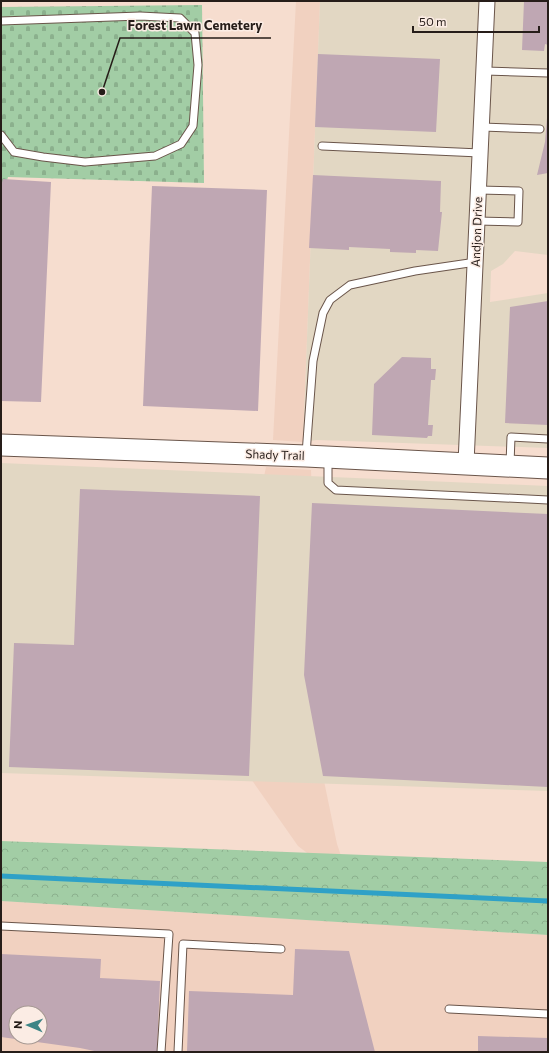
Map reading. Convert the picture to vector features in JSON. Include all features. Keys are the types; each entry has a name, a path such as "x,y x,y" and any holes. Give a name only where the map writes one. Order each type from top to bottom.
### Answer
{"street":[{"name":"Andjon Drive","path":"466,464 487,1"},
{"name":"Shady Trail","path":"1,445 306,456 548,468"}],"lane":[{"path":"1,22 140,16 180,18 195,33 198,64 193,126 181,144 155,156 85,162 43,157 14,152 1,135"},
{"path":"485,71 548,73"},
{"path":"482,127 540,130"},
{"path":"322,146 480,153"},
{"path":"477,221 518,222 520,191 478,190"},
{"path":"306,456 313,361 323,313 330,300 350,285 415,271 476,262"},
{"path":"510,466 511,438 548,439"},
{"path":"328,457 328,483 336,490 548,500"},
{"path":"1,926 169,934 161,1052"},
{"path":"178,1052 183,944 281,949"},
{"path":"449,1009 548,1014"}],"shaded area":[{"path":"296,1 320,1 303,442 273,440"},
{"path":"320,1 548,1 548,255 515,251 503,264 491,271 490,302 548,293 548,448 317,440 303,442"},
{"path":"1,463 548,486 548,791 1,773"},
{"path":"266,467 311,470 323,776 337,844 364,923 548,935 548,1052 1,1052 1,901 344,922 319,862 298,846 249,776 260,496"}],"green space":[{"path":"202,5 204,183 8,177 1,201 1,7"},
{"path":"1,841 548,862 548,935 1,901"}],"building":[{"path":"524,1 548,1 548,45 545,44 544,51 522,50"},
{"path":"318,54 440,59 436,132 315,127"},
{"path":"547,118 548,173 537,175 545,142"},
{"path":"313,175 441,181 440,212 442,212 438,251 416,250 416,253 390,252 390,249 349,247 349,250 309,248"},
{"path":"3,179 51,182 41,402 1,401 1,186"},
{"path":"152,186 267,190 258,411 143,406"},
{"path":"548,301 548,425 505,423 510,307"},
{"path":"402,357 431,358 431,369 436,369 435,380 431,380 428,425 433,425 432,436 428,436 427,438 372,435 374,384"},
{"path":"80,489 260,496 249,776 9,767 14,643 74,645"},
{"path":"312,503 548,514 548,787 323,776 304,675"},
{"path":"295,949 349,951 375,1052 187,1052 189,991 293,995"},
{"path":"1,954 101,959 100,978 160,981 157,1052 99,1052 48,1044 48,1005 8,1005 8,1038 1,1037"},
{"path":"478,1036 548,1038 548,1052 478,1052"}],"waterway":[{"path":"1,876 548,901"}],"place":[{"name":"Forest Lawn Cemetery","path":"102,92"}]}
